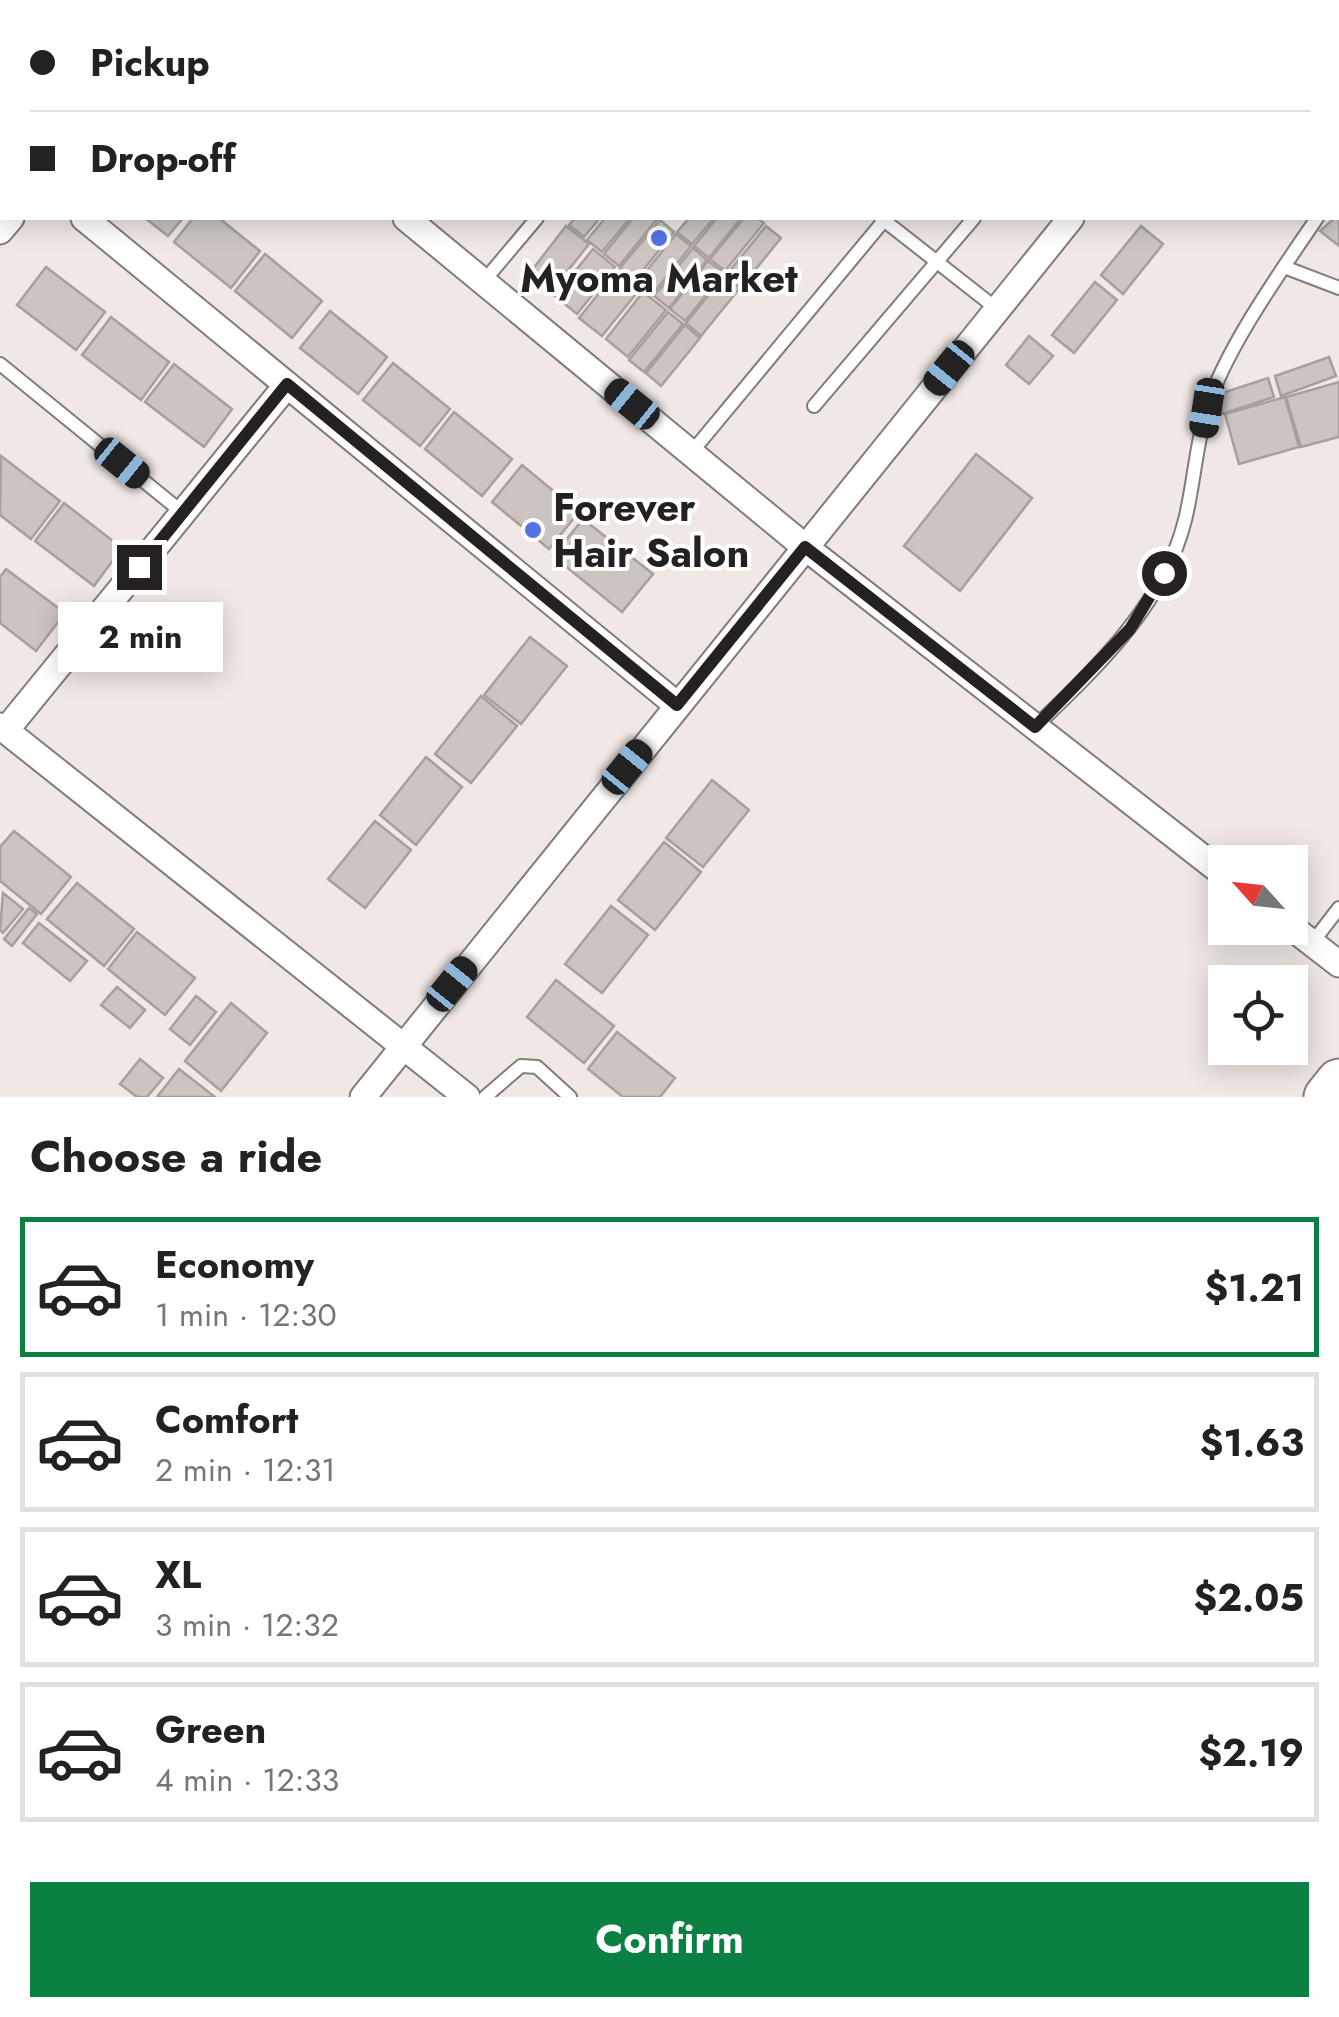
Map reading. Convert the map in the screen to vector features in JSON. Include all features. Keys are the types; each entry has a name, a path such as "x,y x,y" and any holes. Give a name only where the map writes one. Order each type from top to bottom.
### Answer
{"highway":[{"path":"1326,1097 1339,1082"}],"street":[{"path":"86,220 677,705"},
{"path":"408,220 805,547 1208,862"},
{"path":"363,1097 1069,220"},
{"path":"287,384 3,728 467,1097"},
{"path":"1308,940 1339,964"}],"lane":[{"path":"484,281 535,220"},
{"path":"691,453 882,220"},
{"path":"886,220 997,309"},
{"path":"814,406 972,220"},
{"path":"1035,727 1130,629 1164,573 1184,524 1207,408 1258,305 1316,220"},
{"path":"1284,266 1339,288"},
{"path":"0,364 183,512"},
{"path":"1312,943 1339,908"},
{"path":"485,1097 522,1066 537,1068 570,1097"}],"building":[{"path":"148,220 181,220 168,236"},
{"path":"191,220 221,220 260,251 231,288 174,242"},
{"path":"573,220 598,220 584,237 569,225"},
{"path":"603,220 628,220 602,252 587,240"},
{"path":"631,220 656,220 619,266 604,254"},
{"path":"660,220 674,232 635,280 620,268"},
{"path":"687,220 712,220 692,244 677,232"},
{"path":"715,220 739,220 709,258 694,246"},
{"path":"742,220 764,223 725,271 710,259"},
{"path":"1332,220 1339,220 1339,246 1320,231"},
{"path":"566,226 589,244 551,292 529,274"},
{"path":"766,226 781,238 742,286 727,274"},
{"path":"1141,226 1163,244 1123,294 1101,275"},
{"path":"676,234 691,246 652,295 637,283"},
{"path":"693,248 707,260 669,308 654,296"},
{"path":"593,249 615,267 577,314 555,296"},
{"path":"265,254 322,301 292,338 235,291"},
{"path":"708,261 724,273 685,321 670,309"},
{"path":"46,267 105,312 76,350 17,305"},
{"path":"617,271 640,289 602,336 579,318"},
{"path":"725,275 740,288 701,336 686,323"},
{"path":"1095,282 1117,300 1074,353 1052,335"},
{"path":"643,292 666,310 628,357 606,339"},
{"path":"330,311 387,357 358,394 300,348"},
{"path":"668,312 683,324 644,372 629,360"},
{"path":"111,317 169,362 141,400 82,355"},
{"path":"685,325 700,338 661,386 646,373"},
{"path":"1029,336 1053,356 1029,384 1006,365"},
{"path":"1329,357 1336,376 1281,396 1275,376"},
{"path":"393,363 450,409 420,446 363,400"},
{"path":"174,364 232,409 204,447 145,402"},
{"path":"1268,378 1274,397 1222,414 1216,395"},
{"path":"1339,382 1339,437 1301,447 1286,397"},
{"path":"1285,397 1299,447 1239,464 1225,414"},
{"path":"454,412 512,459 482,496 425,449"},
{"path":"976,454 1032,498 960,591 904,546"},
{"path":"1,456 60,501 31,539 0,515"},
{"path":"522,465 579,512 549,549 492,502"},
{"path":"64,503 122,548 94,586 35,541"},
{"path":"583,519 653,574 622,612 553,556"},
{"path":"6,569 65,613 36,651 0,623 0,577"},
{"path":"530,637 567,666 521,724 484,695"},
{"path":"481,696 517,726 471,783 435,754"},
{"path":"426,757 462,787 416,845 380,815"},
{"path":"712,780 749,810 703,867 666,838"},
{"path":"375,821 411,850 365,908 328,879"},
{"path":"14,831 71,877 41,914 0,881 0,847"},
{"path":"664,842 701,872 655,930 618,900"},
{"path":"77,883 134,929 104,966 47,919"},
{"path":"3,893 23,909 3,933 0,930"},
{"path":"611,906 648,935 602,993 565,964"},
{"path":"29,908 37,914 12,946 4,939"},
{"path":"39,923 87,961 70,981 23,943"},
{"path":"137,932 195,978 165,1015 108,969"},
{"path":"556,980 614,1026 584,1063 527,1017"},
{"path":"117,987 145,1010 130,1028 101,1005"},
{"path":"196,996 216,1012 190,1045 170,1029"},
{"path":"231,1003 267,1033 221,1091 185,1061"},
{"path":"617,1032 675,1078 660,1097 623,1097 588,1069"},
{"path":"140,1059 163,1078 147,1097 137,1097 120,1084"},
{"path":"179,1069 215,1097 157,1097"}],"place":[{"name":"Myoma Market","path":"659,238"},
{"name":"Forever Hair Salon","path":"533,530"}],"route":[{"path":"139,567 287,384 677,705 805,547 1035,727 1130,629 1164,573"}]}
